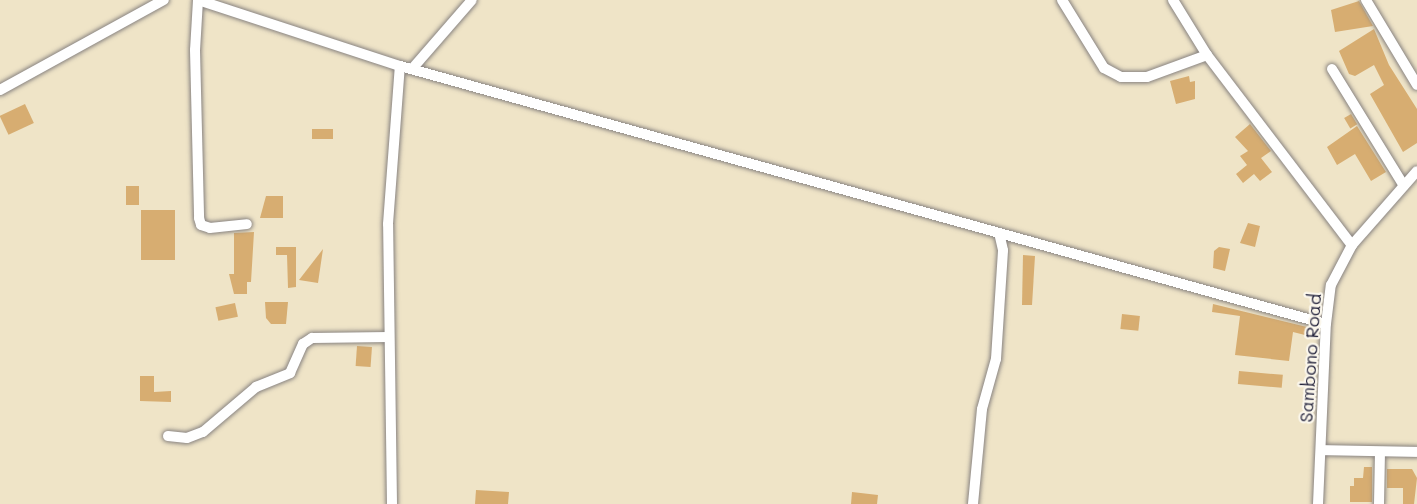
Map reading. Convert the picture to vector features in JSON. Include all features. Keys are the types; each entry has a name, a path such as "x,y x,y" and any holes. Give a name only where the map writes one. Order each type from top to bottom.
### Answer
{"street":[{"path":"0,90 164,0"},
{"path":"247,224 210,228 201,225 199,218 195,60 198,0 400,66 1326,324"},
{"path":"412,69 472,0"},
{"path":"1062,0 1104,68 1121,77 1147,77 1208,55"},
{"path":"1173,0 1208,55 1352,245"},
{"path":"1366,0 1417,85"},
{"path":"392,504 388,224 400,66"},
{"path":"1332,69 1404,186"},
{"name":"Sambono Road","path":"1318,504 1326,324 1331,285 1352,245 1417,171"},
{"path":"973,504 982,409 996,359 1003,250 999,232"},
{"path":"168,436 187,438 202,432 256,387 291,373 303,344 312,338 389,337"},
{"path":"1321,450 1417,452"},
{"path":"1379,504 1380,452"}],"building":[{"path":"1359,1 1373,26 1335,32 1331,10"},
{"path":"1374,29 1389,65 1417,109 1417,143 1403,152 1370,94 1384,85 1374,65 1355,76 1349,74 1339,51"},
{"path":"1189,76 1190,82 1195,81 1195,99 1176,104 1170,81"},
{"path":"25,104 34,123 8,135 0,116"},
{"path":"1351,114 1357,124 1350,128 1344,118"},
{"path":"1250,124 1271,151 1261,158 1272,172 1260,181 1254,174 1243,183 1236,174 1247,165 1240,156 1248,151 1235,137"},
{"path":"1357,126 1386,172 1371,181 1355,154 1337,165 1327,147"},
{"path":"312,129 333,129 333,139 312,139"},
{"path":"126,186 139,186 139,205 126,205"},
{"path":"266,196 283,196 283,218 260,218"},
{"path":"141,210 175,210 175,260 141,260"},
{"path":"1248,223 1260,226 1255,247 1240,243"},
{"path":"254,232 251,282 247,282 247,294 234,294 229,274 234,274 234,233"},
{"path":"276,247 296,247 296,287 288,288 287,255 276,255"},
{"path":"1219,247 1230,249 1225,271 1213,268 1214,251"},
{"path":"323,249 318,283 299,280"},
{"path":"1023,255 1035,256 1032,305 1022,305"},
{"path":"265,302 288,302 286,324 271,324 266,318"},
{"path":"235,303 238,317 218,321 215,307"},
{"path":"1213,304 1307,327 1305,335 1293,332 1289,361 1235,355 1240,316 1212,312"},
{"path":"1122,314 1140,316 1138,331 1120,329"},
{"path":"357,346 372,347 371,367 356,366"},
{"path":"1239,371 1283,375 1282,388 1238,384"},
{"path":"140,376 154,376 154,392 171,391 171,402 140,401"},
{"path":"1364,467 1372,467 1372,502 1350,502 1350,486 1354,486 1354,478 1363,478"},
{"path":"1387,469 1412,469 1417,478 1414,504 1403,504 1403,488 1387,488"},
{"path":"476,490 509,492 508,504 475,504"},
{"path":"852,492 878,495 877,504 851,504"}]}
